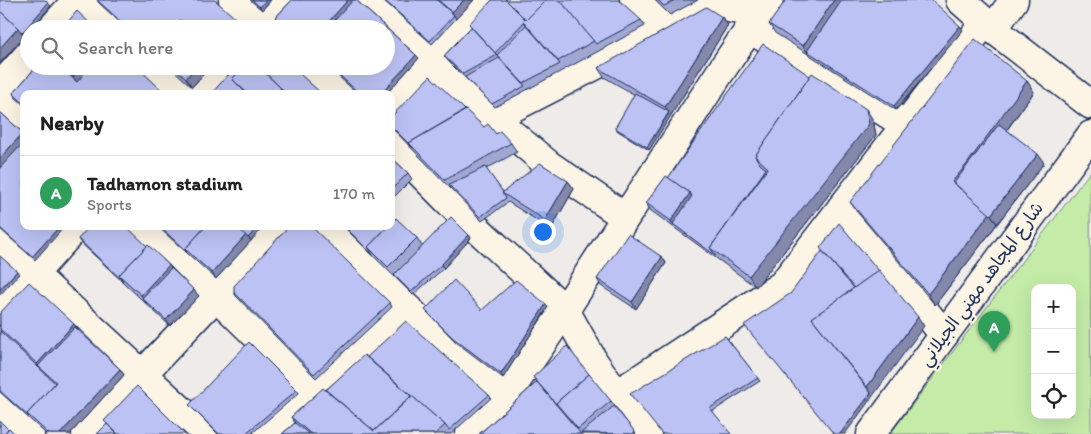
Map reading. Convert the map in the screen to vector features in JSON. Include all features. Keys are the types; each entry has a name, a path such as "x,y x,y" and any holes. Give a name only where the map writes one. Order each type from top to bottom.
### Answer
{"street":[{"path":"233,0 254,20"},
{"path":"270,20 286,0"},
{"path":"370,0 391,20"},
{"path":"395,101 491,0"},
{"path":"634,0 665,30"},
{"path":"960,0 989,26 1091,105"},
{"path":"617,394 782,285 906,125 989,26 1014,0"},
{"path":"58,20 72,2 100,20"},
{"path":"494,118 713,5 760,14 906,125"},
{"path":"470,434 508,393 565,310 760,14"},
{"path":"395,24 494,118 548,165 625,217"},
{"path":"0,86 20,64"},
{"path":"164,75 180,90"},
{"path":"201,90 215,75"},
{"path":"318,75 335,90"},
{"path":"0,99 20,116"},
{"name":"شارع المجاهد مهني الجيلاني","path":"871,434 1091,135"},
{"path":"395,147 459,212 565,310 594,362 647,434"},
{"path":"842,207 944,334"},
{"path":"0,310 73,230"},
{"path":"145,230 314,392"},
{"path":"86,434 216,296 274,230"},
{"path":"331,230 409,310 457,355 508,393"},
{"path":"0,243 207,434"},
{"path":"268,434 409,310"},
{"path":"0,406 30,434"}],"green space":[{"path":"1090,172 1091,434 890,434"}],"building":[{"path":"0,0 45,0 48,3 33,20 20,20 20,30 0,11"},
{"path":"97,0 215,0 237,20 180,20 119,20"},
{"path":"252,0 266,0 260,7"},
{"path":"292,0 348,0 330,20 277,20 275,18"},
{"path":"353,0 356,0 378,20 335,20"},
{"path":"384,0 437,0 454,15 430,41"},
{"path":"438,0 464,0 452,12"},
{"path":"492,0 506,0 526,20 546,0 560,0 594,41 558,61 524,22 495,53 469,24"},
{"path":"506,0 546,0 526,20"},
{"path":"560,0 619,0 641,20 596,44"},
{"path":"658,0 675,0 664,6"},
{"path":"786,0 834,0 803,46 769,24"},
{"path":"842,0 932,0 960,26 894,106 807,51"},
{"path":"706,7 722,17 665,107 598,68"},
{"path":"0,11 18,28 0,48"},
{"path":"77,11 86,20 70,20"},
{"path":"526,25 560,64 523,83 497,55"},
{"path":"471,27 497,55 463,74 444,56"},
{"path":"395,36 416,55 385,90 356,90 339,75 395,75"},
{"path":"975,39 1027,81 952,182 990,213 928,294 850,202"},
{"path":"763,44 810,76 755,156 766,169 710,248 716,256 673,224 692,196 668,178"},
{"path":"499,58 525,86 492,104 465,77"},
{"path":"812,73 866,109 869,124 749,276 710,248 768,168 755,156"},
{"path":"29,75 69,75 77,82 83,75 146,75 162,90 20,90 20,100 13,93"},
{"path":"228,75 236,75 232,79 243,90 215,90"},
{"path":"236,75 267,75 281,88 279,90 244,90 232,79"},
{"path":"267,75 301,75 318,90 283,90"},
{"path":"430,76 465,110 409,143 413,148 395,130 395,113"},
{"path":"635,93 669,112 647,147 615,128"},
{"path":"466,110 484,127 488,124 496,134 500,131 511,143 445,180 409,143"},
{"path":"0,112 20,130 20,136 0,158"},
{"path":"999,124 1038,154 991,215 954,183"},
{"path":"20,146 20,230 56,230 32,257 0,228 0,168"},
{"path":"395,161 408,173 395,186"},
{"path":"540,163 568,181 545,220 502,193"},
{"path":"485,167 506,198 480,217 449,185"},
{"path":"666,176 690,193 671,221 646,203"},
{"path":"451,217 469,235 441,265 411,292 394,275"},
{"path":"395,219 417,238 388,267 368,247 384,230 395,230"},
{"path":"839,223 879,271 854,288 820,248"},
{"path":"86,230 130,230 147,246 119,275 123,281 78,239"},
{"path":"163,230 202,230 185,249 187,252"},
{"path":"202,230 241,230 246,235 212,273 185,249"},
{"path":"241,230 255,230 248,238"},
{"path":"285,230 315,230 390,303 314,374 234,292 234,286"},
{"path":"348,230 384,230 368,247 373,255"},
{"path":"628,234 662,257 632,302 597,279"},
{"path":"148,245 169,265 141,295 119,275"},
{"path":"822,251 854,288 812,318 871,393 840,434 834,434 744,325 791,293"},
{"path":"0,256 17,271 0,289"},
{"path":"171,268 194,290 166,320 142,298"},
{"path":"879,270 918,317 867,387 812,318"},
{"path":"454,280 482,310 516,280 546,304 501,374 453,338 425,310"},
{"path":"29,282 74,324 37,364 0,329 0,313"},
{"path":"406,321 489,395 449,430 367,357"},
{"path":"75,327 120,369 60,434 49,434 27,414 56,382 38,366"},
{"path":"0,331 55,383 27,414 29,417 0,391"},
{"path":"725,336 758,378 710,408 731,434 662,434 630,394"},
{"path":"249,342 297,390 245,434 219,434 189,405"},
{"path":"567,346 589,374 556,403 557,405 533,377"},
{"path":"364,355 411,396 374,431 326,390"},
{"path":"589,374 611,401 578,429 556,403"},
{"path":"537,382 581,434 479,434"},
{"path":"137,386 185,434 118,434 104,421"},
{"path":"323,388 374,431 412,396 445,425 435,434 311,434 291,417"},
{"path":"614,406 635,432 633,434 581,433"},
{"path":"0,421 8,429 4,434 0,434"},
{"path":"295,423 309,434 282,434"},
{"path":"107,424 117,434 97,434"},
{"path":"9,428 15,434 4,434"}],"place":[{"name":"Tadhamon stadium","path":"994,352"}]}
